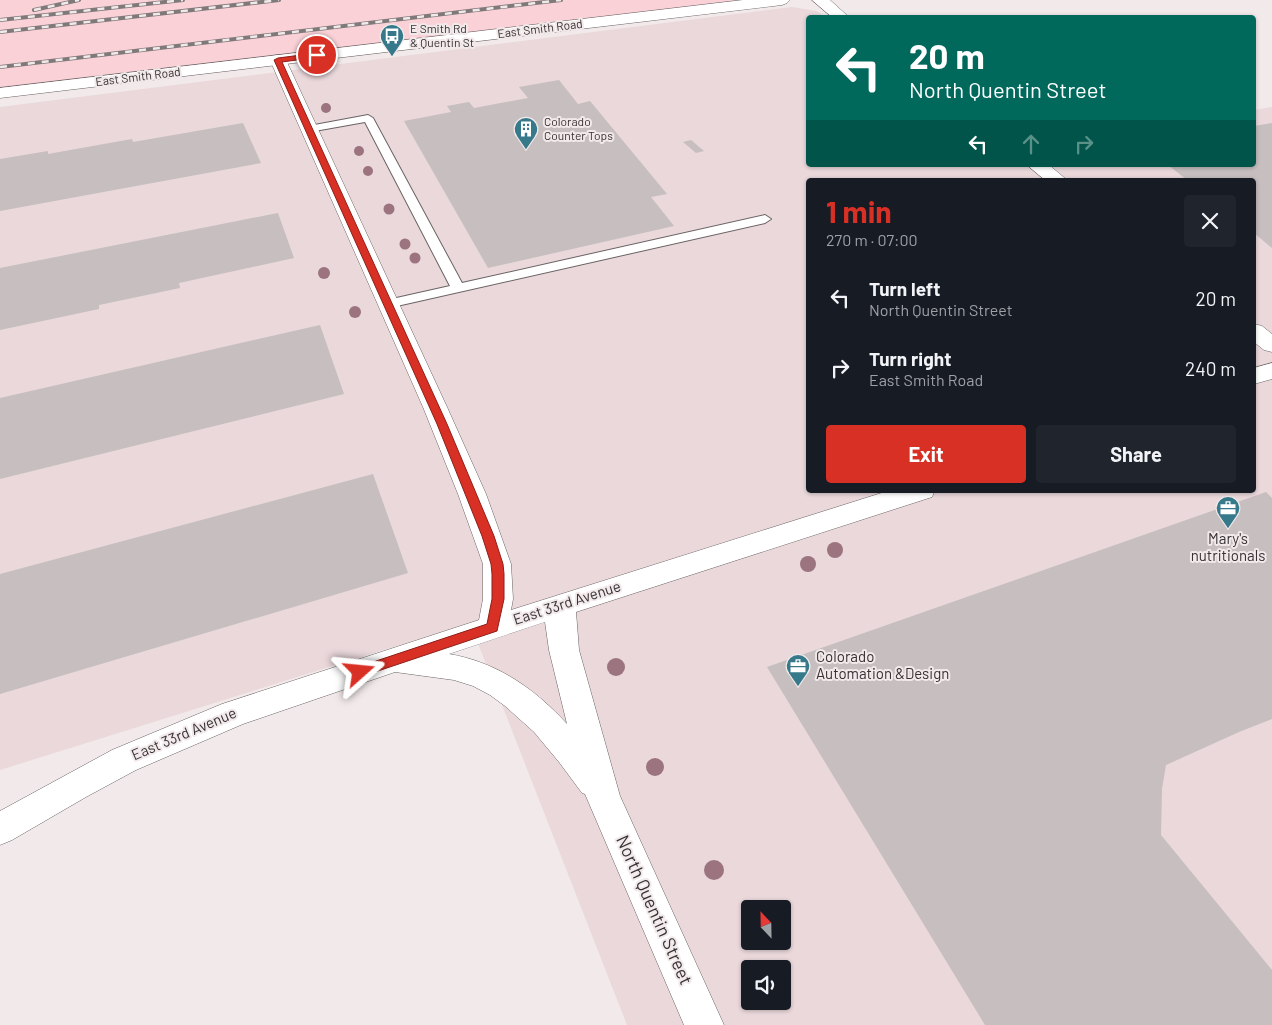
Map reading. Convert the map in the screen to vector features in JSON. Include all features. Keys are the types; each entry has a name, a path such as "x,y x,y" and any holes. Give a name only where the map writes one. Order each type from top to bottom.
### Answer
{"street":[{"name":"East Smith Road","path":"0,94 782,0"},
{"path":"820,0 839,15"},
{"path":"278,60 472,494 497,564 498,599 492,627"},
{"path":"1040,167 1054,178"},
{"path":"1256,333 1272,345"},
{"path":"1256,375 1272,371"},
{"name":"East 33rd Avenue","path":"0,829 74,786 166,741 241,710 492,627 913,493"},
{"name":"North Quentin Street","path":"561,605 560,622 564,650 603,796 704,1025"},
{"name":"North Quentin Street","path":"393,661 429,663 456,668 484,677 505,689 550,727 575,755 603,796"}],"lane":[{"path":"309,129 368,118 458,288"},
{"path":"388,304 765,218"}],"shaded area":[{"path":"0,0 747,0 0,88"},
{"path":"792,7 817,11 822,15 806,15 806,167 1256,167 1256,110 1272,107 1272,1025 627,1025 470,623 0,770 0,107"}],"building":[{"name":"Colorado Counter Tops","path":"559,80 578,104 590,101 667,194 651,197 674,226 488,268 404,121 451,112 447,106 469,102 474,108 528,98 519,87"},
{"path":"243,123 261,163 0,211 0,159 48,151 48,154 132,139 133,142"},
{"path":"1272,123 1272,248 1256,235 1256,178 1184,178 1171,167 1256,167 1256,126"},
{"path":"691,140 704,151 696,153 683,142"},
{"path":"278,213 294,258 179,283 180,288 99,305 99,309 0,330 0,268"},
{"path":"320,325 344,394 0,479 0,398"},
{"path":"373,474 408,573 0,694 0,574"},
{"path":"1266,492 1272,498 1272,719 1166,765 1162,789 1161,835 1272,970 1272,1025 985,1025 767,667"}],"railway":[{"path":"34,10 79,0"},
{"path":"0,20 183,0"},
{"path":"0,32 279,0"},
{"path":"0,67 561,0"}],"place":[{"name":"E Smith Rd & Quentin St","path":"392,57"},
{"name":"Colorado Counter Tops","path":"526,150"},
{"name":"Mary's nutritionals","path":"1228,529"},
{"name":"Colorado Automation &Design","path":"798,687"}],"route":[{"path":"317,55 278,60 472,494 488,536 497,564 498,574 498,599 492,627 360,672"}]}
